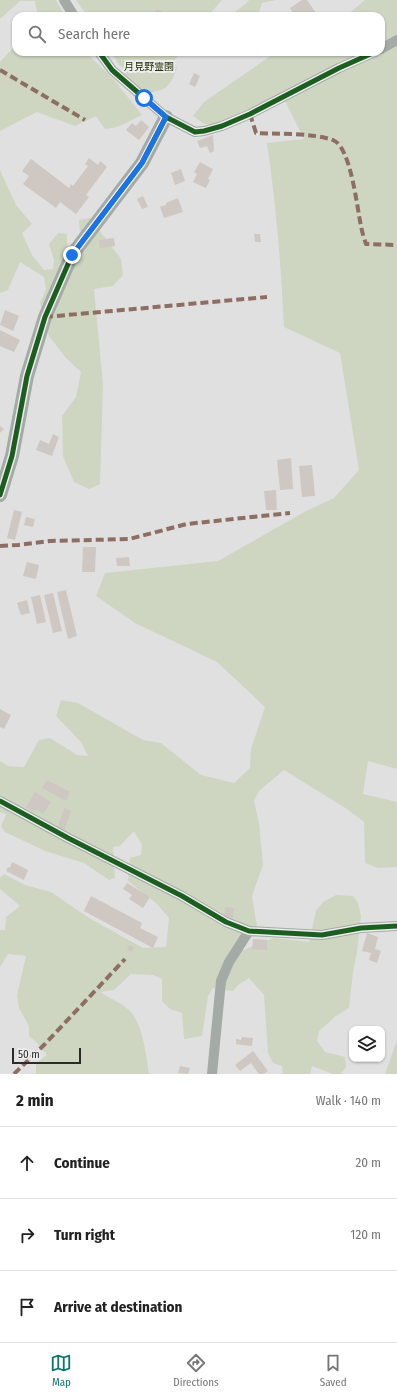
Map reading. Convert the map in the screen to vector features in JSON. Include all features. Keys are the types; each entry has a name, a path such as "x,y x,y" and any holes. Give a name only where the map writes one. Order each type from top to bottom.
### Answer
{"street":[{"path":"64,0 72,12"},
{"path":"385,47 397,40"},
{"path":"102,56 112,70 166,117 195,132 222,126 250,114 339,68 366,56"},
{"path":"0,495 12,456 27,376 45,317 72,255 142,163 166,117"},
{"path":"0,801 68,838 182,896 226,922 249,931 322,935 361,928 397,926"},
{"path":"212,1074 221,981 230,962 249,931"}],"green space":[{"path":"0,0 56,0 63,12 37,12 35,1 20,1 0,19"},
{"path":"76,0 222,0 212,12 84,12"},
{"path":"248,0 276,0 262,3 259,12 235,12 249,1"},
{"path":"365,0 397,0 397,769 368,761 363,794 397,802 397,867 378,868 365,863 364,822 347,809 284,770 259,791 254,801 259,823 263,865 252,896 257,927 240,951 274,938 309,942 316,911 323,902 336,895 353,896 358,903 361,916 349,1008 336,1016 319,1031 317,1041 325,1052 345,1057 346,1067 341,1074 333,1074 312,1066 310,1074 283,1074 282,1066 273,1063 268,1053 264,995 249,978 238,985 233,991 213,988 208,996 202,1036 184,1039 182,1013 170,1009 162,1001 162,979 153,975 131,974 114,990 100,992 130,1011 134,1017 141,1032 149,1074 36,1074 36,1063 47,1055 29,1036 29,1026 19,1008 17,995 26,956 8,954 0,967 0,930 5,930 6,917 20,906 0,889 0,878 4,874 25,885 51,892 89,918 143,948 166,947 169,918 156,903 128,881 130,858 141,855 142,845 134,831 120,846 113,847 115,878 109,880 84,863 45,851 5,832 1,826 6,814 0,812 0,761 8,766 24,767 39,740 50,738 77,755 88,756 81,742 56,716 61,700 78,703 143,740 161,743 201,775 234,783 250,768 251,749 265,707 217,662 135,623 96,596 105,573 218,561 306,511 334,498 359,470 340,353 284,327 278,235 267,143 304,139 281,93 218,124 204,124 193,116 204,102 270,56 385,56 385,12 351,12"},
{"path":"12,49 12,56 90,56 114,80 142,115 119,126 105,129 96,116 75,126 37,112 0,131 0,62"},
{"name":"月見野霊園","path":"113,56 178,56 173,62 177,68 169,84 158,91 145,93 122,74 124,68 119,65"},
{"path":"0,170 16,205 32,224 22,233 32,255 44,270 53,269 54,260 49,244 58,233 67,234 67,245 81,250 79,220 90,218 121,259 123,275 113,286 94,289 103,385 100,484 89,489 74,482 63,456 62,416 76,397 81,372 66,358 49,336 40,303 46,289 44,277 20,262 8,290 0,293"},
{"path":"397,1040 397,1074 385,1074"}],"building":[{"path":"302,0 307,0 315,12 292,12 290,8"},
{"path":"156,9 162,11 162,12 155,12"},
{"path":"194,73 200,76 195,87 189,84"},
{"path":"141,120 149,127 139,140 126,130 132,123 136,126"},
{"path":"213,135 214,151 210,153 207,146 200,148 197,141"},
{"path":"89,158 98,165 100,161 107,167 86,195 89,197 76,214 60,202 56,208 23,184 29,176 22,171 31,159 69,188 71,184 73,186 88,166 85,164"},
{"path":"200,162 213,169 208,179 210,180 206,188 193,182 197,174 194,172"},
{"path":"181,169 185,181 175,185 171,173"},
{"path":"143,196 148,207 142,209 137,199"},
{"path":"178,198 183,212 164,218 160,207"},
{"path":"254,234 260,234 261,242 255,242"},
{"path":"114,238 115,246 100,248 99,240"},
{"path":"5,310 19,316 13,331 0,325"},
{"path":"0,330 20,340 14,352 0,346"},
{"path":"0,426 4,429 0,433"},
{"path":"53,434 59,437 52,456 36,450 40,440 49,444"},
{"path":"291,458 293,489 280,490 277,460"},
{"path":"312,465 315,496 302,497 299,466"},
{"path":"276,490 277,510 266,510 264,491"},
{"path":"14,510 22,512 15,540 7,538"},
{"path":"26,517 35,519 33,527 24,525"},
{"path":"83,547 96,547 95,572 82,572"},
{"path":"129,557 130,566 117,566 116,558"},
{"path":"27,562 39,565 36,579 23,576"},
{"path":"66,590 77,636 68,639 57,592"},
{"path":"53,593 62,631 53,633 44,595"},
{"path":"40,595 46,622 37,624 31,597"},
{"path":"27,600 30,613 21,615 17,603"},
{"path":"0,709 11,715 4,729 0,727"},
{"path":"47,780 70,792 66,801 42,788"},
{"path":"35,792 51,802 43,814 36,809 34,812 26,807"},
{"path":"64,808 71,811 65,829 58,827"},
{"path":"12,862 28,870 24,880 6,871 8,867 10,868"},
{"path":"127,883 150,897 143,908 129,899 132,895 123,889"},
{"path":"91,896 142,923 140,928 158,937 153,948 84,911"},
{"path":"225,907 234,908 233,918 224,916"},
{"path":"367,933 378,937 375,949 381,951 377,963 369,960 371,953 362,951"},
{"path":"253,939 267,940 267,950 252,949"},
{"path":"129,945 134,947 132,952 127,950"},
{"path":"242,1037 253,1038 252,1046 236,1044 236,1039 241,1040"},
{"path":"253,1051 268,1071 263,1074 259,1074 251,1063 240,1071 235,1065"},
{"path":"180,1066 190,1068 188,1074 178,1073"}],"marked path":[{"path":"0,70 85,120"},
{"path":"250,114 256,133 316,136 333,140 339,145 349,166 361,228 366,244 397,245"},
{"path":"45,317 267,297"},
{"path":"0,546 50,541 129,539 187,524 290,513"},
{"path":"14,1074 45,1044 125,959"}],"cycle path":[{"path":"102,56 112,70 166,117 195,132 222,126 250,114 339,68 366,56"},
{"path":"0,495 12,456 27,376 45,317 72,255 142,163 166,117"},
{"path":"0,801 68,838 182,896 226,922 249,931 322,935 361,928 397,926"}],"route":[{"path":"72,255 142,163 166,117 144,98"}]}
